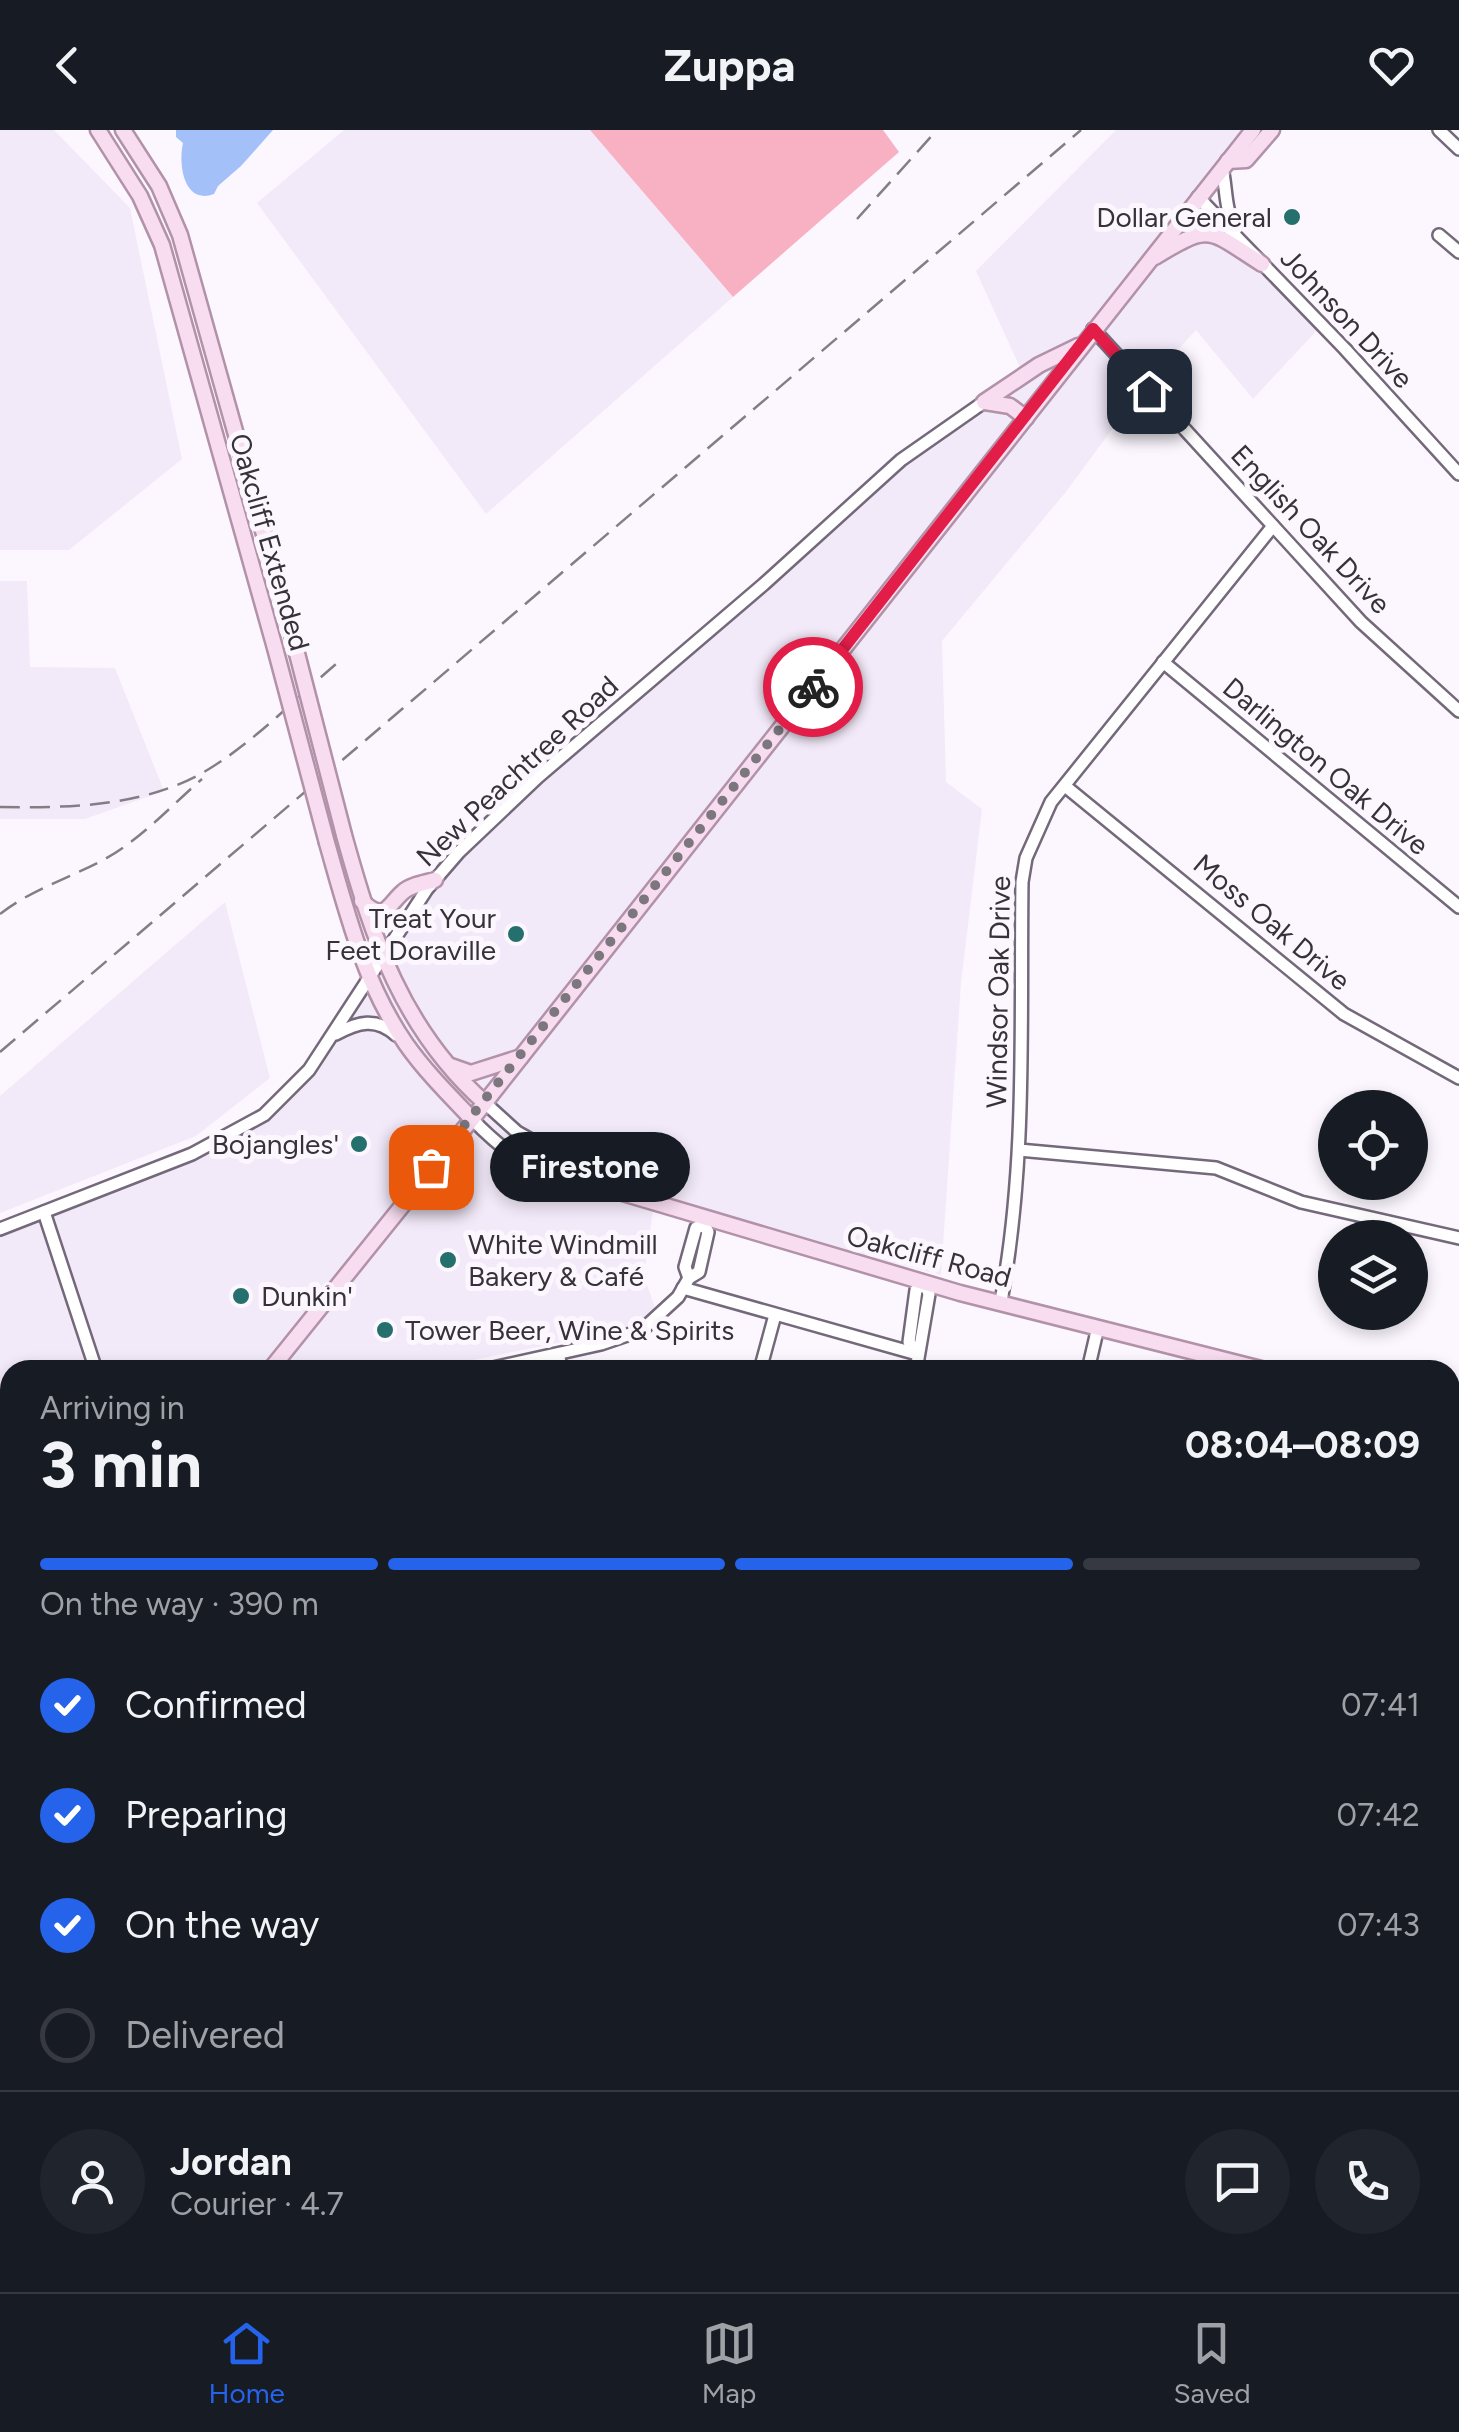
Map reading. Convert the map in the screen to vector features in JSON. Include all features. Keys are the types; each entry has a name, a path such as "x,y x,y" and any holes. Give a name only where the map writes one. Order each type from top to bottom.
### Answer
{"main road":[{"name":"Oakcliff Extended","path":"98,130 140,196 162,245 327,843 370,978"},
{"name":"Oakcliff Extended","path":"124,130 158,186 180,235 362,901 384,958"},
{"path":"278,1360 1253,130"},
{"path":"1225,165 1246,160 1272,130"},
{"path":"1146,263 1192,234 1213,233 1262,264"},
{"path":"984,402 1040,365 1082,345"},
{"path":"984,402 1010,406 1026,418"},
{"path":"362,901 372,910 390,910 405,889 435,880"},
{"name":"Oakcliff Road","path":"384,958 424,1038 444,1064 485,1103"},
{"name":"Oakcliff Road","path":"370,978 406,1045 472,1119"},
{"path":"444,1064 471,1072 521,1057"},
{"name":"Oakcliff Road","path":"582,1181 705,1221 1226,1360"}],"street":[{"path":"1440,130 1459,149"},
{"path":"1225,165 1224,208 1245,246"},
{"name":"Johnson Drive","path":"1198,197 1459,474"},
{"path":"1439,235 1459,252"},
{"name":"English Oak Drive","path":"1093,329 1362,622 1459,711"},
{"name":"New Peachtree Road","path":"0,1228 192,1154 264,1115 310,1070 435,880 459,852 538,777 902,460 984,402"},
{"name":"Windsor Oak Drive","path":"1001,1301 1011,1248 1020,1150 1022,882 1026,858 1039,826 1065,786 1273,526"},
{"name":"Darlington Oak Drive","path":"1163,662 1459,907"},
{"name":"Moss Oak Drive","path":"1065,786 1344,1014 1459,1078"},
{"path":"332,1036 352,1025 370,1022 384,1024 406,1045"},
{"name":"Oakcliff Road","path":"472,1119 500,1148 519,1159 562,1180 582,1181 574,1164 517,1132 485,1103"},
{"path":"1020,1150 1216,1168 1301,1202 1459,1238"},
{"path":"44,1212 93,1360"},
{"path":"530,1360 642,1330 678,1297 686,1283 696,1228 705,1221"},
{"path":"916,1360 909,1342 916,1290 925,1282"},
{"path":"686,1283 774,1315 916,1354"},
{"path":"763,1360 774,1315"},
{"path":"1090,1360 1098,1327"},
{"path":"558,1354 560,1360"}],"shaded area":[{"path":"0,130 54,130 130,208 182,459 69,550 0,550"},
{"path":"344,130 590,130 733,297 486,514 257,203"},
{"path":"590,130 883,130 899,152 733,297"},
{"path":"1116,130 1264,130 1211,197 1320,327 1253,399 1196,330 1138,394 1065,493 942,641 946,782 982,809 961,983 941,1275 654,1202 644,1276 660,1322 473,1360 0,1360 0,1229 162,1169 254,1122 321,1060 402,922 484,830 894,470 982,404 1027,383 976,271"},
{"path":"0,581 27,581 30,667 115,668 164,791 85,819 0,819"},
{"path":"225,902 270,1078 196,1136 0,1213 0,1096"}],"water":[{"path":"176,130 273,130 214,194 204,196 196,194 185,181 183,143 176,137"}],"railway":[{"path":"857,219 937,130"},
{"path":"0,1052 1081,130"},
{"path":"0,807 105,803 181,784 239,748 336,664"},
{"path":"0,914 118,851 202,779"}],"way so far":[{"path":"431,1167 813,687"}],"place":[{"name":"Dollar General","path":"1292,217"},
{"name":"Treat Your Feet Doraville","path":"516,934"},
{"name":"Bojangles'","path":"359,1144"},
{"name":"Firestone","path":"431,1167"},
{"name":"White Windmill Bakery & Café","path":"448,1260"},
{"name":"Dunkin'","path":"241,1296"},
{"name":"Tower Beer, Wine & Spirits","path":"385,1330"}],"route":[{"path":"813,687 1093,329 1149,391"}]}
